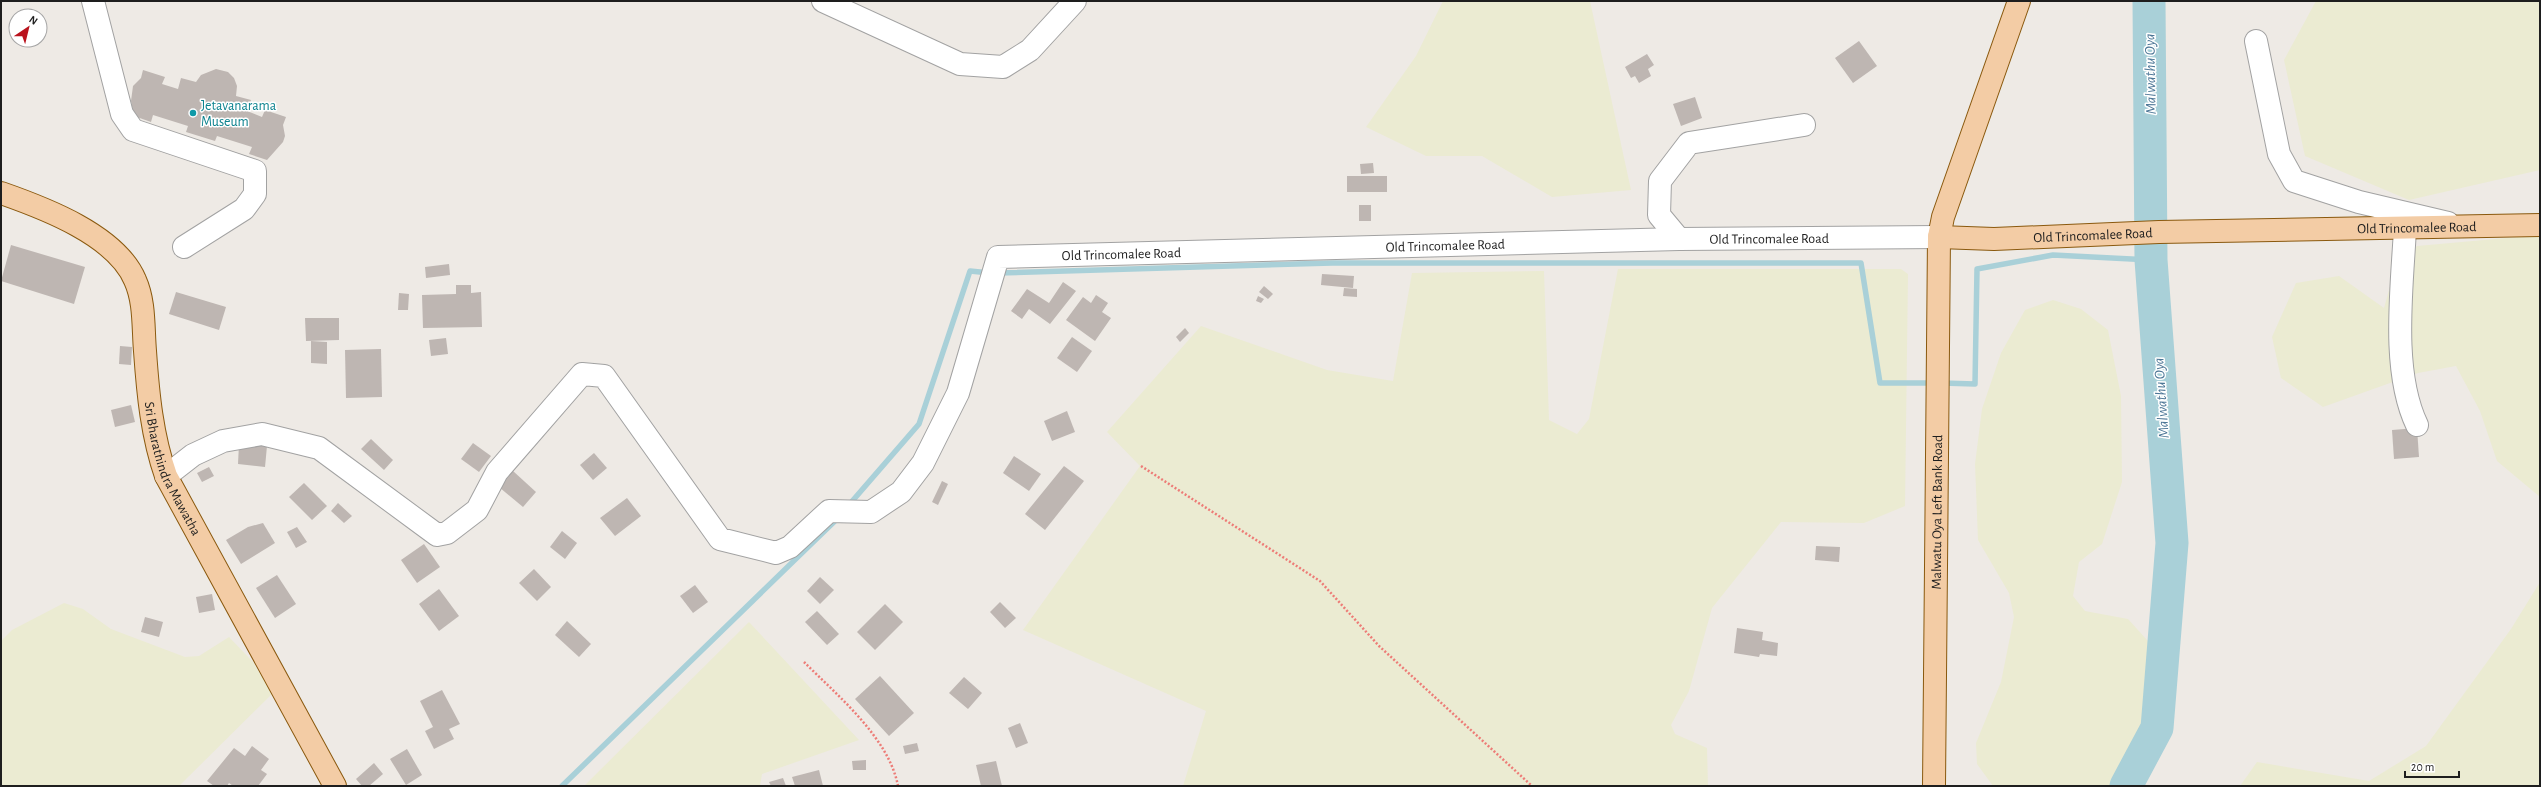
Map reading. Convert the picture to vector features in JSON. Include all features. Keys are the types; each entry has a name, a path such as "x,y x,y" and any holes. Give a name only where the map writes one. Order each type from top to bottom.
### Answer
{"main road":[{"name":"Malwatu Oya Left Bank Road","path":"1934,786 1939,238 1943,217 2019,1"},
{"name":"Sri Bharathindra Mawatha","path":"1,193 50,213 93,235 110,248 135,278 143,317 152,425 158,452 166,476 335,786"},
{"name":"Old Trincomalee Road","path":"1939,238 1994,239 2160,232 2540,224"}],"street":[{"path":"93,1 122,114 133,130 255,171 255,194 244,209 184,247"},
{"path":"823,1 960,64 1003,67 1030,50 1075,1"},
{"path":"2256,41 2279,154 2294,181 2359,202 2457,225"},
{"path":"1679,239 1659,215 1660,181 1689,143 1804,125"},
{"path":"2405,228 2402,370 2408,406 2417,425"},
{"name":"Old Trincomalee Road","path":"166,476 193,455 223,441 262,434 319,448 437,535 447,533 477,510 497,472 582,374 604,376 720,539 776,553 790,547 829,511 871,512 901,492 923,463 958,393 998,257 1679,239 1939,238"}],"path":[{"path":"1141,466 1320,581 1379,646 1532,786"},
{"path":"804,662 866,725 895,769 898,786"}],"green space":[{"path":"1443,1 1590,1 1631,190 1552,197 1482,156 1426,156 1366,127 1416,56"},
{"path":"2316,1 2540,1 2540,170 2409,200 2305,156 2284,60"},
{"path":"2540,235 2540,497 2497,461 2480,411 2456,366 2418,373 2323,407 2281,378 2272,337 2296,283 2339,276 2384,308 2398,258 2417,246"},
{"path":"1618,269 1901,269 1908,274 1905,506 1864,523 1781,522 1712,608 1689,691 1671,725 1675,734 1707,748 1708,786 1183,786 1206,711 1023,630 1140,466 1107,432 1201,326 1327,370 1393,381 1412,273 1544,271 1549,420 1577,434 1589,419"},
{"path":"2053,300 2081,309 2108,330 2121,396 2122,482 2102,544 2079,562 2073,596 2085,611 2128,619 2157,651 2150,708 2118,780 2111,786 1993,786 1977,764 1976,743 2001,682 2014,617 2009,593 1978,540 1975,464 1982,409 2001,353 2025,310"},
{"path":"2540,582 2540,786 2240,786 2257,762 2369,781 2426,746 2511,629"},
{"path":"64,603 83,609 111,629 185,657 199,656 229,637 253,662 272,694 179,786 1,786 1,641 12,630"},
{"path":"749,622 859,740 762,774 760,786 584,786"}],"building":[{"path":"1859,41 1877,66 1853,83 1835,58"},
{"path":"1647,54 1654,65 1648,69 1651,76 1639,83 1635,76 1631,78 1625,67"},
{"name":"Jetavanarama Museum","path":"216,69 228,72 234,78 237,86 236,96 251,100 247,111 262,117 265,110 286,117 283,125 285,136 283,142 267,160 249,154 252,147 217,136 215,141 186,132 188,126 153,115 151,122 134,116 131,101 133,86 141,78 143,70 165,77 162,84 178,89 181,78 196,82 201,75"},
{"path":"1695,97 1702,118 1681,126 1673,104"},
{"path":"1373,163 1374,173 1361,174 1360,164"},
{"path":"1347,176 1387,176 1387,192 1347,192"},
{"path":"1359,205 1371,205 1371,221 1359,221"},
{"path":"11,245 85,267 74,304 1,281"},
{"path":"449,264 450,275 426,278 425,267"},
{"path":"1322,274 1354,276 1353,288 1321,285"},
{"path":"1063,282 1076,291 1050,324 1029,309 1022,319 1011,311 1027,289 1049,303"},
{"path":"456,285 471,285 471,293 481,292 482,327 423,328 422,295 456,294"},
{"path":"1264,286 1273,294 1268,299 1259,292"},
{"path":"1344,288 1357,289 1357,297 1343,296"},
{"path":"176,292 226,307 219,330 169,314"},
{"path":"399,293 409,294 408,310 398,310"},
{"path":"1096,295 1108,303 1102,312 1111,318 1095,341 1066,320 1083,297 1091,303"},
{"path":"1258,296 1264,299 1261,303 1256,301"},
{"path":"305,318 339,318 339,340 306,341"},
{"path":"1185,328 1189,333 1180,342 1176,337"},
{"path":"1072,337 1092,351 1077,372 1057,358"},
{"path":"446,338 448,354 431,356 429,340"},
{"path":"311,341 327,342 327,364 311,363"},
{"path":"120,346 132,347 131,365 119,364"},
{"path":"381,349 382,397 346,398 345,350"},
{"path":"131,405 135,422 115,427 111,410"},
{"path":"1067,411 1075,432 1052,441 1044,421"},
{"path":"2417,428 2419,457 2394,459 2392,430"},
{"path":"371,439 393,460 384,470 361,449"},
{"path":"473,443 491,456 479,472 461,459"},
{"path":"239,444 267,446 265,467 238,464"},
{"path":"594,453 607,468 593,480 580,465"},
{"path":"1014,456 1041,474 1029,491 1003,473"},
{"path":"1064,466 1084,481 1045,530 1025,514"},
{"path":"209,467 214,476 202,482 197,473"},
{"path":"513,471 536,492 523,507 499,487"},
{"path":"942,481 948,484 938,505 932,502"},
{"path":"304,483 327,506 312,520 289,497"},
{"path":"627,498 641,516 615,536 600,518"},
{"path":"338,503 352,516 344,523 331,511"},
{"path":"263,523 275,543 241,564 226,540 248,527"},
{"path":"297,527 307,542 296,548 287,532"},
{"path":"562,531 577,543 565,559 550,547"},
{"path":"424,544 440,567 417,583 401,560"},
{"path":"1816,546 1840,547 1839,562 1815,560"},
{"path":"534,569 551,587 537,601 519,583"},
{"path":"277,575 296,604 275,618 256,588"},
{"path":"820,577 834,590 820,604 807,591"},
{"path":"695,585 708,602 693,613 680,596"},
{"path":"439,589 459,616 439,631 419,604"},
{"path":"212,594 215,610 199,613 196,597"},
{"path":"1000,602 1016,618 1005,628 990,612"},
{"path":"885,604 903,622 875,650 857,632"},
{"path":"817,611 839,634 827,645 805,622"},
{"path":"145,617 163,622 159,637 141,632"},
{"path":"567,621 591,644 579,657 555,635"},
{"path":"1737,628 1763,632 1762,640 1778,643 1777,656 1760,654 1759,657 1734,653"},
{"path":"880,676 914,713 889,736 855,699"},
{"path":"964,677 982,693 968,709 949,693"},
{"path":"442,690 460,724 449,729 454,739 434,749 425,731 433,727 420,701"},
{"path":"1020,723 1028,743 1016,748 1008,728"},
{"path":"917,743 919,751 905,754 903,746"},
{"path":"252,746 269,759 261,770 267,774 258,786 233,786 229,783 227,786 214,786 207,781 234,748 245,756"},
{"path":"407,749 422,775 406,785 390,759"},
{"path":"866,760 866,770 853,770 852,761"},
{"path":"996,761 1002,786 981,786 976,765"},
{"path":"374,763 383,774 369,786 362,786 356,779"},
{"path":"819,770 823,786 795,786 792,777"},
{"path":"783,778 786,786 771,786 769,782"}],"waterway":[{"name":"Malwathu Oya","path":"2126,786 2157,728 2172,543 2151,260 2149,1"},
{"path":"1942,383 1975,384 1977,269 2053,255 2151,260"},
{"path":"998,273 1332,263 1861,263 1880,383 1933,383"},
{"path":"848,506 919,424 970,271 990,273"},
{"path":"562,786 839,517"}],"place":[{"name":"Jetavanarama Museum","path":"193,113"}]}
